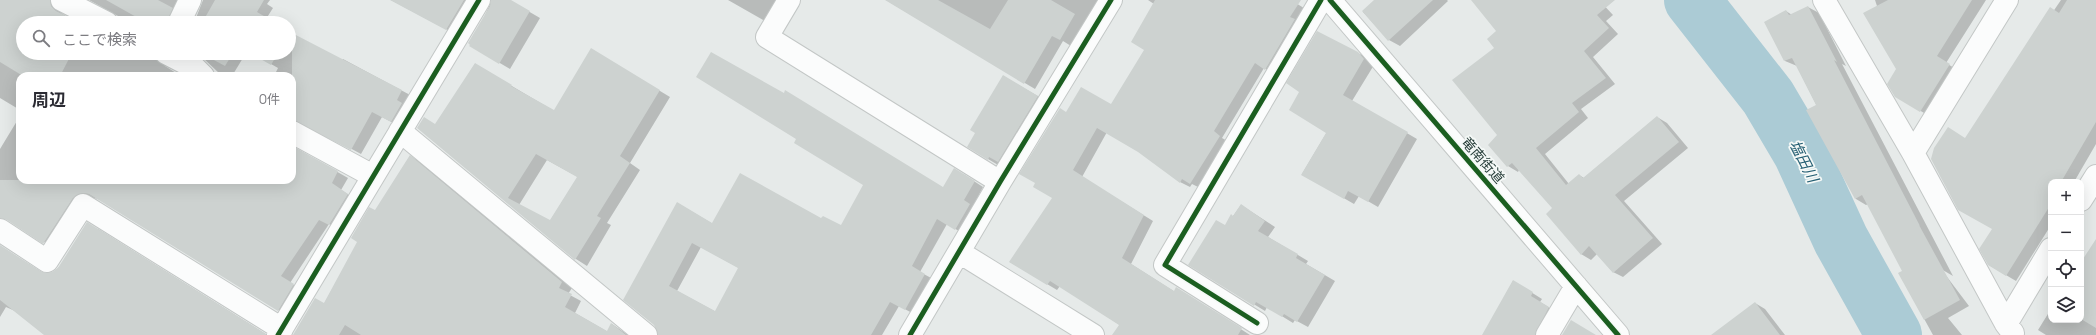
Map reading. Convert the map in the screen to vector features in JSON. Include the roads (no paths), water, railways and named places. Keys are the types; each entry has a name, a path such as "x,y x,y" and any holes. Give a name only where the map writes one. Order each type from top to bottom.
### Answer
{"street":[{"path":"62,0 93,16"},
{"path":"182,16 190,0"},
{"path":"0,230 47,261 83,204 280,332 480,0"},
{"path":"789,0 767,38 1000,182"},
{"path":"910,335 1000,182 1111,0"},
{"path":"1257,323 1165,265 1321,0"},
{"name":"竜南街道","path":"1330,0 1618,335"},
{"path":"1824,0 1912,153 2010,329"},
{"path":"1912,153 2007,0"},
{"path":"180,60 195,68 199,72"},
{"path":"400,131 646,335"},
{"path":"296,134 373,176"},
{"path":"2084,195 2096,176"},
{"path":"2010,329 2050,251"},
{"path":"960,252 1093,335"},
{"path":"1547,335 1576,286"}],"waterway":[{"name":"塩田川","path":"1692,0 1768,97 1801,153 1841,240 1894,335"}]}
